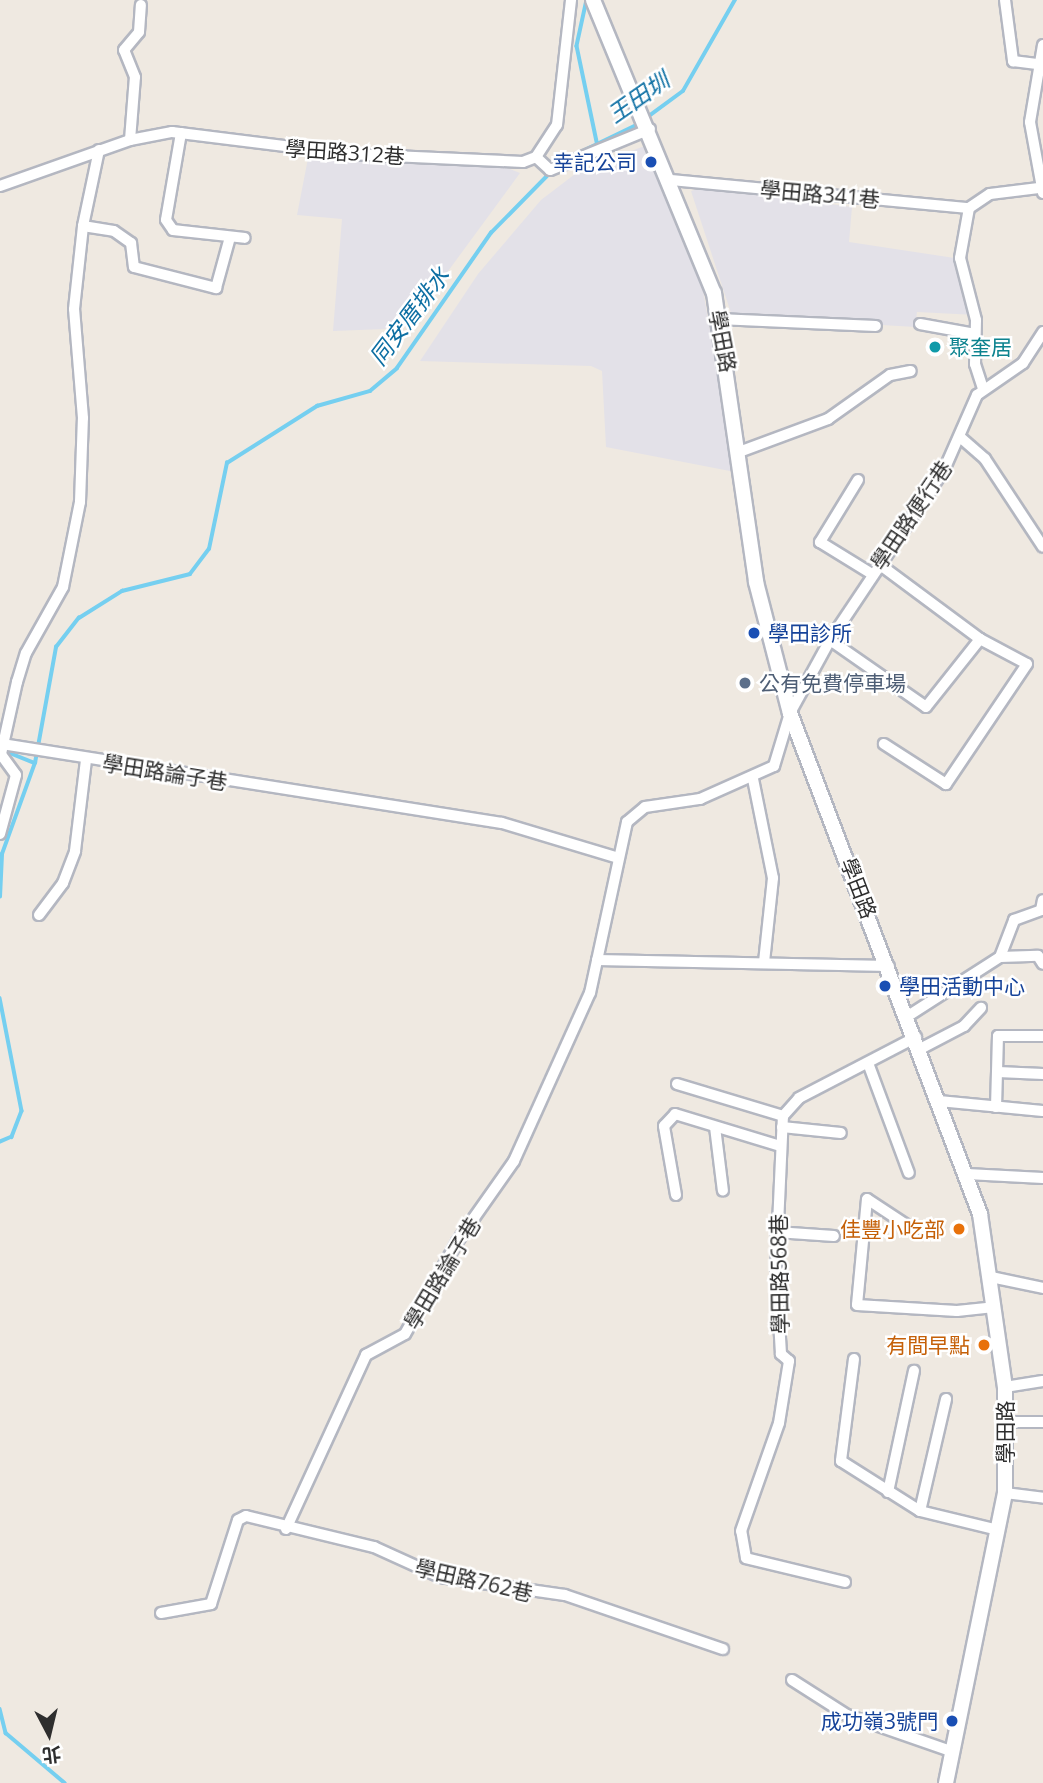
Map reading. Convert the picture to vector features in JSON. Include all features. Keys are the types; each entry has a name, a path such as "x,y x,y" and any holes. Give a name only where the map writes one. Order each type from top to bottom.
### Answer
{"main road":[{"name":"學田路","path":"595,4 671,180 718,319 756,582 790,713 967,1174 991,1277 1005,1387 1007,1422 1004,1493 946,1783"}],"street":[{"path":"536,157 557,125 571,0"},
{"path":"1005,0 1013,61 1039,64"},
{"path":"130,139 135,77 124,50 139,32 141,5"},
{"path":"1043,45 1030,122 1041,191 989,194 969,208 960,258 983,388 1024,363 1043,333"},
{"name":"學田路312巷","path":"0,186 130,139 181,133 348,154 536,157 550,170 650,129"},
{"path":"181,133 166,220 173,230 244,238"},
{"path":"0,834 16,775 1,754 16,682 26,653 63,587 80,502 83,418 74,309 83,226 99,149"},
{"name":"學田路341巷","path":"671,180 969,208"},
{"path":"83,226 131,243 134,267 216,288 230,237"},
{"path":"718,319 876,326"},
{"path":"920,324 975,334"},
{"path":"739,452 828,419 890,375 911,371"},
{"name":"學田路便行巷","path":"790,713 830,640 960,437 983,388"},
{"path":"960,437 985,459 1043,547"},
{"path":"858,480 820,542 876,569 981,639 1027,664 946,784 884,744"},
{"path":"830,640 926,707 981,639"},
{"name":"學田路論子巷","path":"286,1529 366,1354 405,1334 457,1242 514,1161 590,993 615,857 627,822 645,807 700,799 753,779 774,766 790,713"},
{"name":"學田路論子巷","path":"3,744 86,760 502,823 615,857"},
{"name":"學田路論子巷","path":"39,915 63,883 75,851 86,760"},
{"path":"753,779 773,878 764,962"},
{"path":"1000,957 1014,920 1042,907"},
{"path":"908,1016 1000,957 1038,956 1043,964"},
{"path":"597,960 717,967 764,962 889,966"},
{"path":"783,1122 799,1098 868,1063 964,1026 981,1008"},
{"path":"996,1107 998,1036 1043,1036"},
{"path":"868,1063 909,1173"},
{"path":"998,1072 1043,1074"},
{"path":"677,1084 783,1122 841,1133"},
{"path":"939,1101 1043,1111"},
{"path":"676,1195 664,1126 674,1114 780,1146"},
{"name":"學田路568巷","path":"783,1122 776,1232 780,1343 789,1361 779,1423 741,1531 746,1558 845,1582"},
{"path":"715,1127 723,1191"},
{"path":"967,1174 1043,1178"},
{"path":"914,1230 867,1199 857,1305 957,1311 994,1307"},
{"path":"776,1232 834,1236"},
{"path":"991,1277 1043,1288"},
{"path":"854,1359 841,1461 920,1511 998,1530"},
{"path":"888,1492 914,1371"},
{"path":"1005,1387 1043,1381"},
{"path":"920,1511 946,1399"},
{"path":"1007,1422 1043,1422"},
{"path":"1004,1493 1043,1498"},
{"name":"學田路762巷","path":"161,1613 211,1604 238,1520 256,1517 286,1529 385,1550 440,1577 565,1595 723,1649"},
{"path":"792,1680 847,1715 953,1752"}],"shaded area":[{"path":"647,145 695,245 735,472 606,447 602,371 591,366 420,361 478,274 541,200 579,171"},
{"path":"309,153 497,164 520,173 424,304 385,329 333,331 342,219 297,215"},
{"path":"704,187 852,207 849,242 961,259 962,288 976,315 917,312 915,327 732,316 691,191"}],"waterway":[{"name":"同安厝排水","path":"587,0 577,46 597,142"},
{"name":"王田圳","path":"645,119 683,91 735,0"},
{"name":"同安厝排水","path":"562,161 639,124"},
{"name":"同安厝排水","path":"0,897 2,854 35,763 56,647 79,618 122,591 190,574 209,549 227,463 317,406 370,391 397,368 491,233 551,172"},
{"path":"5,751 35,763"},
{"name":"同安厝排水","path":"0,998 22,1111 12,1137 0,1142"},
{"name":"同安厝排水","path":"0,1709 6,1733 65,1783"}],"place":[{"name":"幸記公司","path":"651,162"},
{"name":"聚奎居","path":"935,347"},
{"name":"學田診所","path":"754,633"},
{"name":"公有免費停車場","path":"745,683"},
{"name":"學田活動中心","path":"885,986"},
{"name":"佳豐小吃部","path":"959,1229"},
{"name":"有間早點","path":"984,1345"},
{"name":"成功嶺3號門","path":"952,1721"}]}
